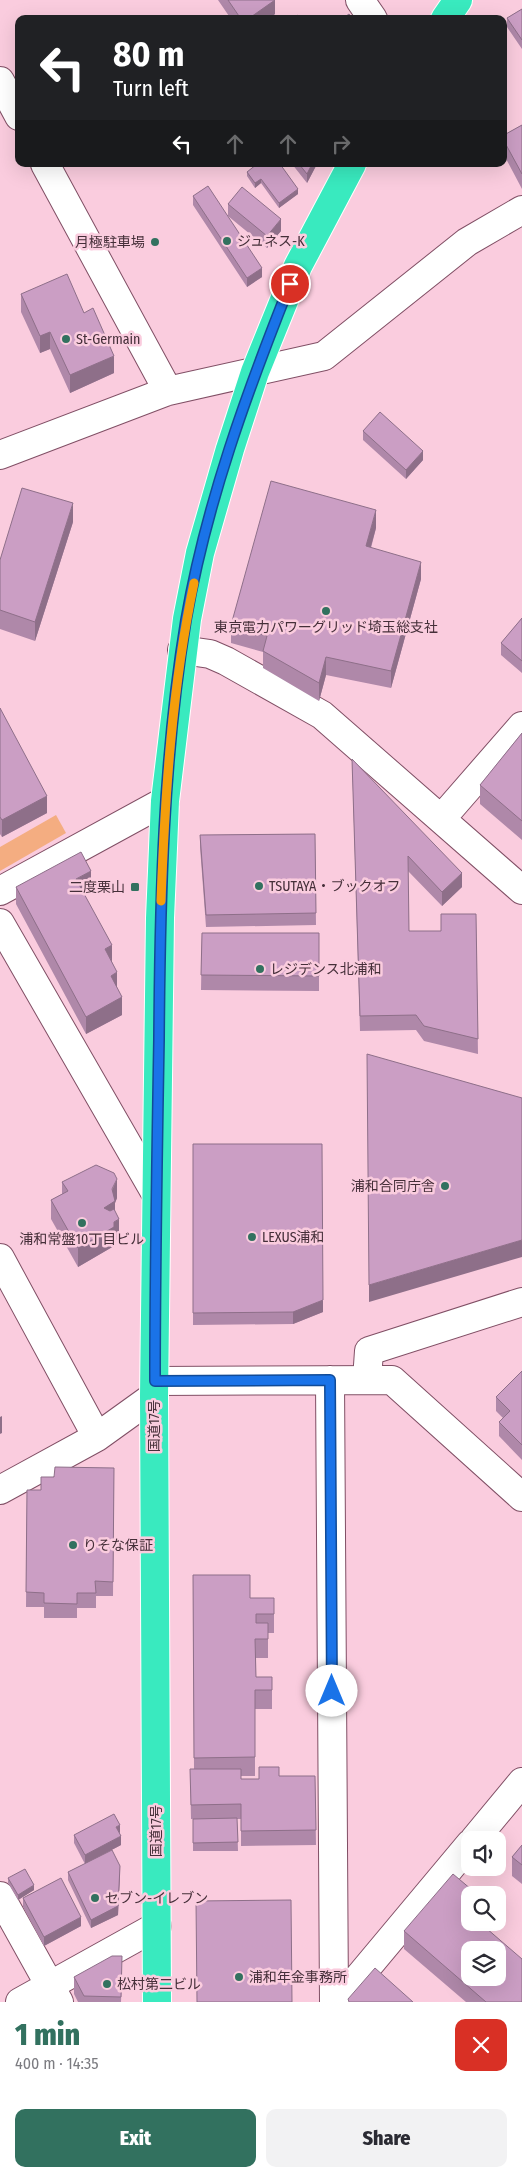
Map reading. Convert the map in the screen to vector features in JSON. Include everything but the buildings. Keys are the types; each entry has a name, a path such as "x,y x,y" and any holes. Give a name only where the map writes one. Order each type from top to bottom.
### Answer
{"highway":[{"path":"448,15 458,0"},
{"name":"国道17号","path":"156,2002 154,1388 160,918 165,801 182,650 200,553 255,372 298,266 350,167"}],"street":[{"path":"360,0 370,15"},
{"path":"0,81 15,109"},
{"path":"47,167 168,391"},
{"path":"1,454 168,391 324,356 467,242 522,210"},
{"path":"182,650 210,654 226,661 322,715 522,890"},
{"path":"441,819 522,726"},
{"path":"0,891 165,801"},
{"path":"0,923 156,1194"},
{"path":"0,1258 97,1437"},
{"path":"367,1380 369,1351 522,1302"},
{"path":"330,1380 336,2002"},
{"path":"0,1490 97,1437 154,1388 330,1380 392,1380 522,1497"},
{"path":"481,1831 522,1782"},
{"path":"336,2002 461,1855"},
{"path":"0,1896 54,1994"},
{"path":"20,2002 54,1994 156,1926"}],"shaded area":[{"path":"56,815 66,833 0,871 0,847"}],"slow traffic":[{"path":"161,901 165,801 182,650 194,583"}],"place":[{"name":"ジュネス-K","path":"227,241"},
{"name":"月極駐車場","path":"155,242"},
{"name":"St-Germain","path":"66,339"},
{"name":"東京電力パワーグリッド埼玉総支社","path":"326,611"},
{"name":"TSUTAYA・ブックオフ","path":"259,886"},
{"name":"二度栗山","path":"135,887"},
{"name":"レジデンス北浦和","path":"260,969"},
{"name":"浦和合同庁舎","path":"445,1186"},
{"name":"浦和常盤10丁目ビル","path":"82,1223"},
{"name":"LEXUS浦和","path":"252,1237"},
{"name":"りそな保証","path":"73,1545"},
{"name":"セブン-イレブン","path":"95,1898"},
{"name":"浦和年金事務所","path":"239,1977"},
{"name":"松村第二ビル","path":"107,1984"}],"route":[{"path":"290,284 255,372 230,449 200,553 182,650 165,801 160,918 155,1381 330,1380 332,1691"}]}
